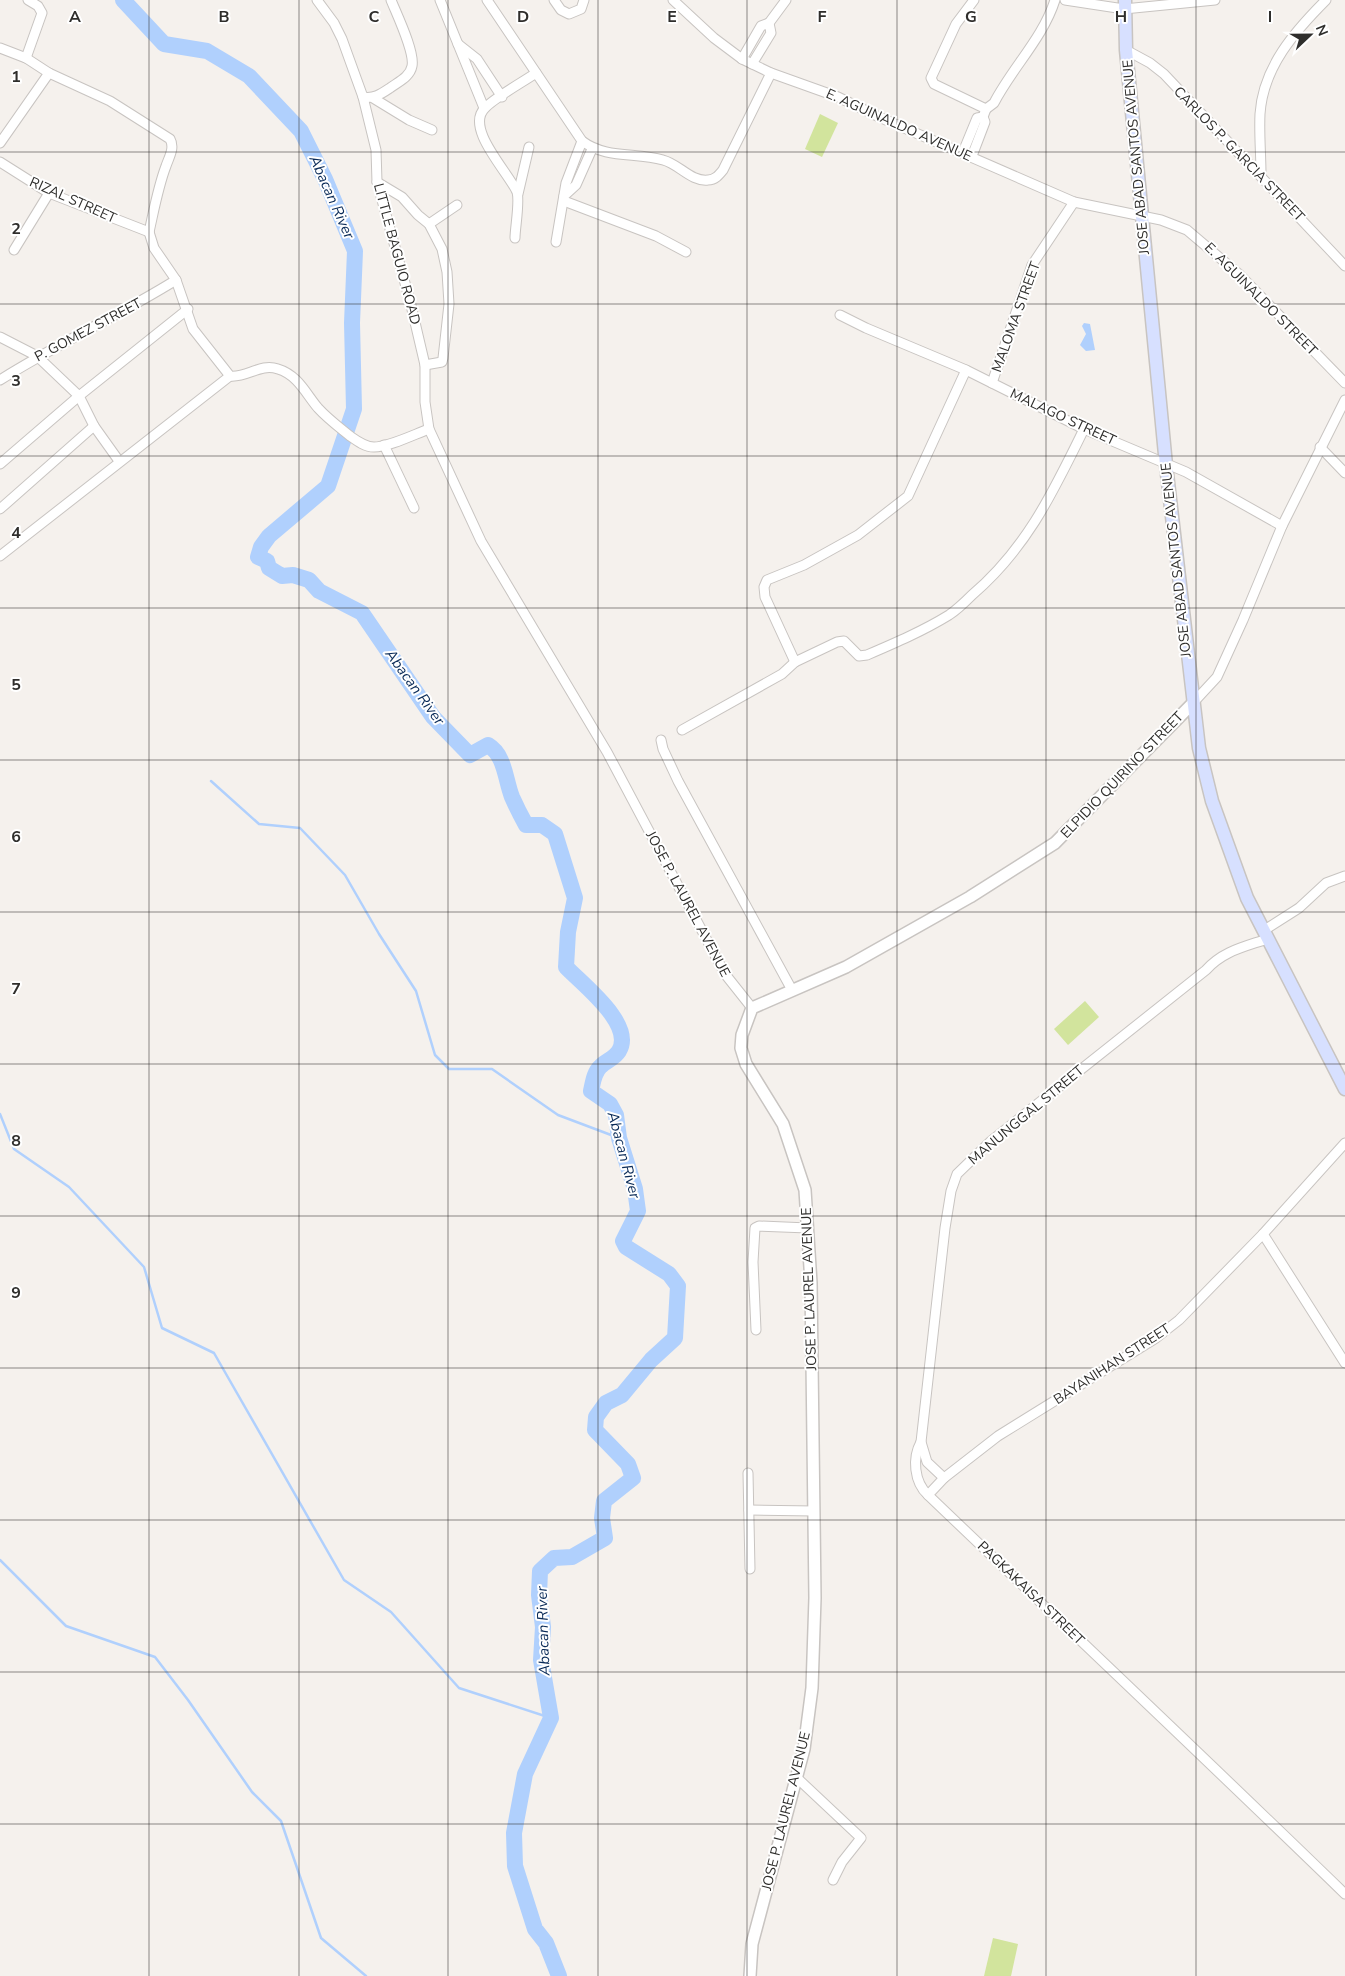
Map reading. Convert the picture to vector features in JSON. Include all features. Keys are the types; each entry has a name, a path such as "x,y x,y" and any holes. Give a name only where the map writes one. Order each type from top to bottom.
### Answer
{"main road":[{"name":"JOSE ABAD SANTOS AVENUE","path":"1124,4 1126,50 1166,465 1192,704 1199,748 1212,801 1247,898 1345,1089"}],"street":[{"path":"26,58 42,13 38,6 28,0"},
{"name":"LITTLE BAGUIO ROAD","path":"317,0 338,31 363,97 376,150 377,182 410,301 425,365 425,402 429,429"},
{"path":"373,98 407,76 412,66 392,0"},
{"path":"440,0 484,108"},
{"path":"487,0 582,141 592,149 618,155 640,154 666,160 697,179 709,180 718,176 723,170 771,73"},
{"path":"554,0 561,10 569,14 581,9 584,0"},
{"name":"E. AGUINALDO AVENUE","path":"673,0 706,32 742,59 771,73 838,97 879,117 968,154 1074,202 1142,216"},
{"path":"742,59 761,26 770,23 786,0"},
{"path":"974,0 956,24 931,78 934,84 985,113"},
{"path":"968,154 977,118 985,113 994,103 1050,15 1055,0"},
{"path":"1065,0 1124,4 1215,0"},
{"path":"1261,175 1260,112 1264,92 1280,54 1291,37 1326,0"},
{"path":"752,64 771,33 770,23"},
{"path":"458,44 477,59 502,97"},
{"path":"0,48 26,58 49,73 110,101 170,139 173,144 172,149 161,178 149,232 154,248 176,280 188,309 191,324 199,338 230,376"},
{"name":"CARLOS P. GARCIA STREET","path":"1126,50 1150,63 1164,74 1345,266"},
{"path":"0,143 49,73"},
{"path":"518,194 480,130 478,122 484,108 536,73"},
{"path":"363,97 373,98 432,130"},
{"path":"556,242 566,183 582,141"},
{"path":"515,238 518,194 529,146"},
{"path":"564,199 576,185 592,149"},
{"name":"RIZAL STREET","path":"0,162 49,193 149,232"},
{"path":"377,182 402,197 429,224 442,249 447,272 449,304 444,358 442,362 425,365"},
{"path":"14,250 49,193"},
{"path":"564,199 633,226 686,252"},
{"name":"MALOMA STREET","path":"992,383 1032,265 1074,202"},
{"path":"429,224 457,205"},
{"name":"E. AGUINALDO STREET","path":"1142,216 1177,225 1204,242 1240,275 1345,382"},
{"name":"P. GOMEZ STREET","path":"0,380 37,356 121,313 176,280"},
{"path":"0,464 79,396 188,309"},
{"name":"MALAGO STREET","path":"840,315 866,328 966,370 1084,429 1199,479 1282,526"},
{"path":"0,337 37,356 79,396 94,426 120,461"},
{"path":"0,556 230,376 244,375 265,368 279,369 300,384 317,407 332,422 361,444 370,446 384,445 429,429"},
{"path":"795,662 765,597 764,587 767,580 804,565 858,535 908,496 966,370"},
{"name":"ELPIDIO QUIRINO STREET","path":"752,1008 824,978 888,944 970,897 1055,843 1192,704 1217,677 1282,526 1345,400"},
{"path":"0,509 94,426"},
{"name":"JOSE P. LAUREL AVENUE","path":"429,429 481,541 607,752 726,974 752,1008 742,1035 741,1048 746,1064 783,1124 804,1190 811,1283 815,1598 812,1688 804,1749 752,1944 750,1976"},
{"path":"682,730 782,674 795,662 837,642 844,641 859,656 867,655 915,634 951,614 990,580 1021,544 1045,508 1084,429"},
{"path":"384,445 414,508"},
{"path":"1320,448 1345,473"},
{"path":"661,740 663,749 678,781 792,990"},
{"name":"MANUNGGAL STREET","path":"916,1472 916,1455 921,1442 945,1228 951,1191 957,1174 991,1141 1206,970 1217,958 1265,935 1326,884 1345,876"},
{"name":"BAYANIHAN STREET","path":"944,1478 998,1436 1156,1338 1179,1320 1263,1234 1345,1143"},
{"path":"756,1330 753,1262 755,1228 759,1226 808,1228"},
{"path":"1263,1234 1345,1363"},
{"name":"MANUNGGAL STREET","path":"921,1442 927,1462"},
{"path":"927,1462 944,1478 928,1495 920,1485 916,1472 927,1462"},
{"path":"748,1473 750,1569"},
{"name":"PAGKAKAISA STREET","path":"928,1495 1150,1709 1270,1820 1345,1894"},
{"path":"749,1510 814,1511"},
{"path":"796,1777 861,1838 842,1862 833,1880"}],"green space":[{"path":"820,114 838,123 822,157 805,149"},
{"path":"1085,1001 1099,1017 1068,1045 1054,1029"},
{"path":"993,1938 1018,1944 1011,1976 984,1976"}],"water":[{"path":"1084,323 1090,324 1095,350 1086,351 1080,345 1086,334 1082,326"}],"waterway":[{"name":"Abacan River","path":"123,0 164,44 207,51 249,76 301,131 325,179 355,251 352,323 354,409 328,486 269,536 261,547 258,557 267,561 269,568 282,576 293,575 309,580 319,591 362,613 433,717 470,755 488,745 494,749 504,768 512,797 526,825 542,825 555,834 575,898 568,932 566,967 604,1005 620,1029 622,1040 617,1054 597,1071 591,1091 610,1104 616,1115 619,1138 635,1189 638,1211 623,1241 626,1247 669,1274 678,1286 675,1338 651,1360 622,1395 606,1403 596,1417 595,1430 628,1464 633,1478 604,1501 602,1518 605,1538 572,1557 554,1558 540,1571 539,1595 543,1627 541,1660 551,1718 525,1774 514,1833 515,1866 535,1929 546,1943 559,1976"},
{"path":"211,781 259,824 300,828 345,875 379,934 416,991 435,1055 449,1069 492,1069 558,1115 619,1138"},
{"path":"0,1114 14,1149 69,1187 144,1267 162,1328 214,1353 344,1580 391,1612 459,1688 551,1718"},
{"path":"0,1560 66,1626 155,1657 188,1700 252,1792 281,1821 321,1938 366,1976"}]}
